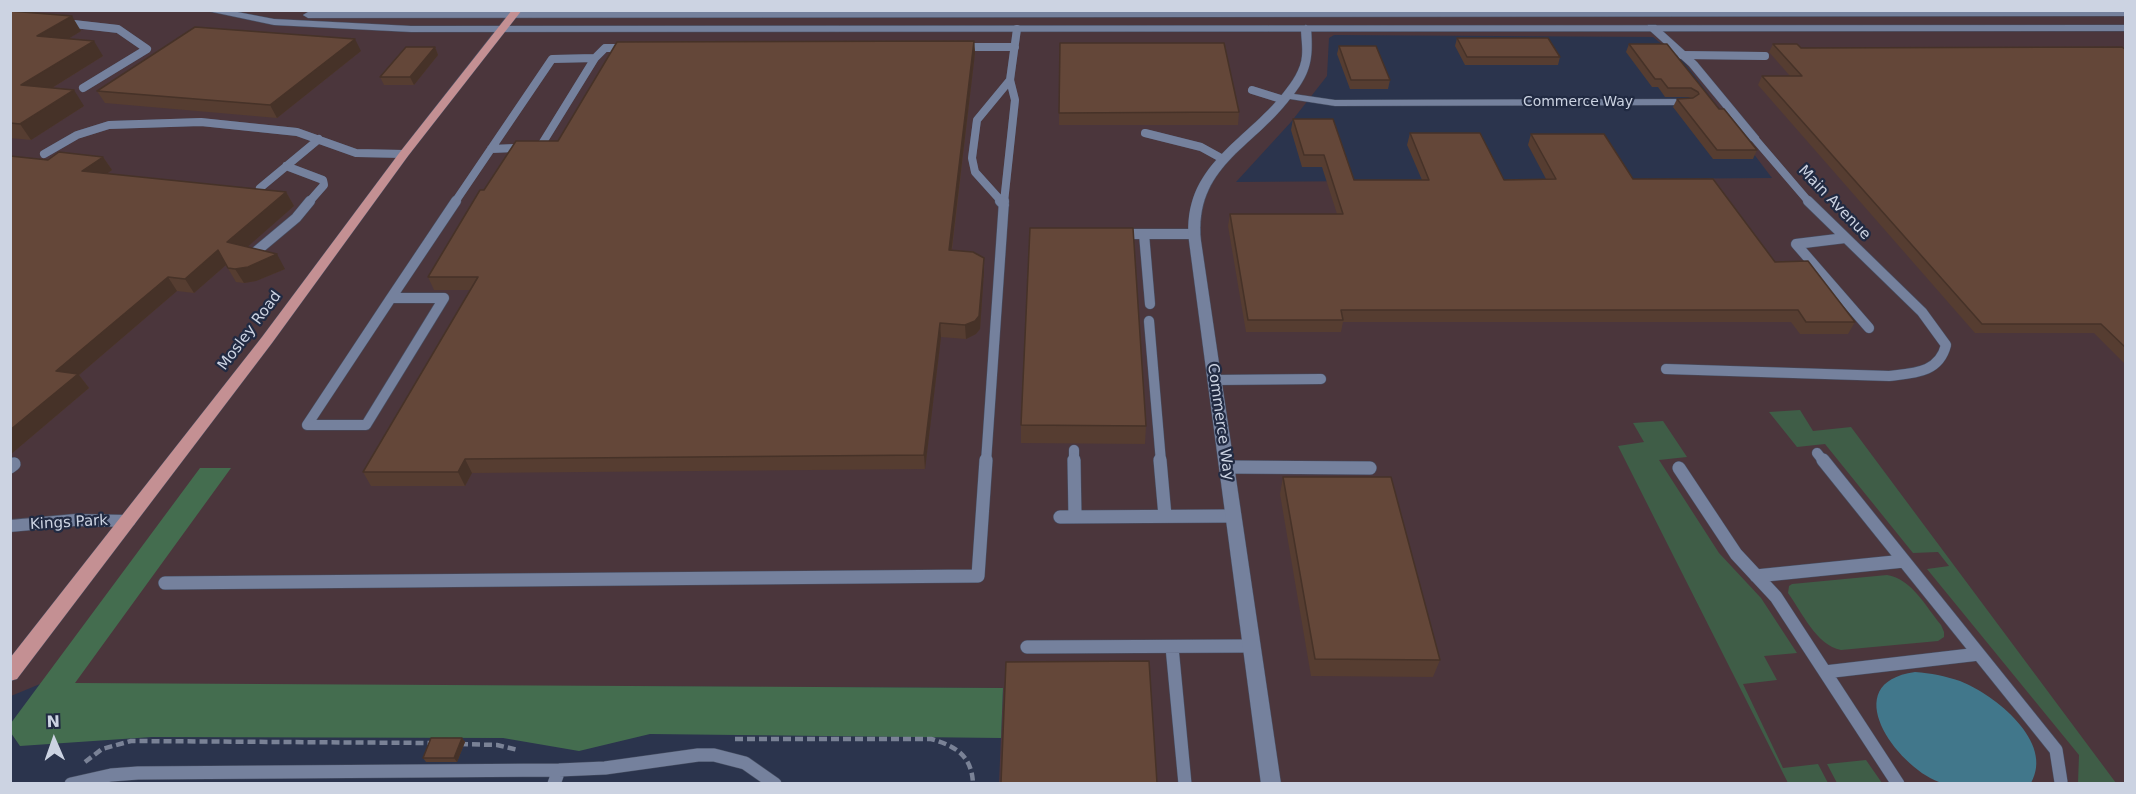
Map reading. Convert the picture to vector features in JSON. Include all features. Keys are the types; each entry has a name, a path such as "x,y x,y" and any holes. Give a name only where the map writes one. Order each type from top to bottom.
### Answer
{"main road":[{"name":"Mosley Road","path":"10,673 260,349 404,154 515,12"}],"street":[{"path":"208,10 274,22 357,27 502,29 1111,28 1303,18 1645,11 2126,12"},
{"path":"1645,11 1652,27"},
{"path":"1970,11 1993,29"},
{"path":"231,15 515,12 1017,14 1108,12 1652,27 2126,28"},
{"path":"1108,12 1111,28"},
{"path":"1017,14 1017,28"},
{"name":"Commerce Way","path":"1271,783 1214,380 1194,218 1204,180 1221,158 1298,85 1308,59 1309,38 1303,18"},
{"name":"Main Avenue","path":"1652,27 1693,64 1755,139"},
{"name":"Commerce Way","path":"1286,98 1335,103 1688,102"},
{"name":"Kings Park","path":"10,526 75,520 128,521"}],"lane":[{"path":"58,23 118,29 147,49 83,88"},
{"path":"165,583 978,576 1004,205 1015,100 1010,80 1017,28"},
{"path":"957,47 1015,47"},
{"path":"491,148 540,147 595,58 605,48 640,48"},
{"path":"1682,55 1765,56"},
{"path":"392,298 444,298 366,426 307,425 491,148 552,59 595,58"},
{"path":"1004,205 975,172 972,158 977,120 1010,80"},
{"path":"1252,90 1286,98"},
{"path":"44,154 77,135 109,125 201,122 297,132 356,153 404,154"},
{"path":"1145,132 1201,147 1221,158"},
{"path":"260,188 319,139"},
{"name":"Main Avenue","path":"1666,369 1888,376 1921,373 1935,367 1944,357 1946,345 1922,312 1814,208 1755,139"},
{"path":"253,254 296,218 324,185 323,180 319,178 286,166"},
{"path":"1109,234 1195,234"},
{"path":"1144,234 1150,304"},
{"path":"1845,238 1796,243 1869,328"},
{"path":"1149,321 1165,516"},
{"path":"1214,380 1321,379"},
{"path":"1074,450 1075,517"},
{"path":"1817,453 2056,750 2061,782"},
{"path":"1226,467 1370,468"},
{"path":"1679,468 1736,554 1776,597 1898,783"},
{"path":"1059,517 1233,516"},
{"path":"1755,576 1904,561"},
{"path":"1172,646 1185,783"},
{"path":"1027,647 1251,646"},
{"path":"1825,672 1979,654"},
{"path":"70,783 111,775 138,773 556,777 698,755 714,755 745,763 775,783"}],"path":[{"path":"730,739 931,740 946,743 963,752 969,760 974,775 973,783"},
{"path":"81,767 88,758 102,749 130,741 438,743"},
{"path":"450,743 497,745 526,753"}],"shaded area":[{"path":"11,11 2125,11 2125,783 999,783 1003,688 40,684 11,696","holes":["1334,35 1653,37 1684,62 1772,178 1236,182 1291,122 1327,76 1329,38"]}],"green space":[{"path":"1800,410 1813,431 1851,427 2116,783 2078,783 2079,755 1927,569 1949,566 1938,552 1913,553 1825,444 1797,447 1769,412"},
{"path":"1663,421 1687,457 1659,460 1719,553 1761,598 1797,653 1764,656 1777,680 1743,684 1783,768 1818,764 1828,783 1788,783 1618,446 1644,442 1633,423"},
{"path":"200,468 231,468 75,683 1003,688 1001,738 650,734 579,751 503,738 152,737 20,746 11,733 11,723"},
{"path":"1887,575 1904,582 1918,595 1941,625 1944,637 1938,641 1841,650 1824,642 1817,635 1788,593 1789,586 1792,584"},
{"path":"1866,760 1882,783 1837,783 1827,764"}],"water":[{"path":"1915,672 1960,681 1989,697 2018,722 2035,752 2036,767 2031,783 1946,784 1922,773 1906,760 1881,725 1877,707 1879,692 1892,679"}],"building":[{"path":"10,11 72,16 37,36 94,41 21,85 74,90 20,124 10,123"},
{"path":"195,27 355,39 270,105 97,91"},
{"path":"1457,38 1548,38 1560,57 1467,57"},
{"path":"974,41 949,250 973,252 984,258 979,316 975,321 965,325 940,323 924,455 465,459 458,472 363,472 478,277 428,277 480,190 484,190 516,141 558,141 617,42"},
{"path":"1060,43 1224,43 1239,112 1059,113"},
{"path":"1629,44 1667,44 1719,109 1724,109 1757,150 1717,150 1677,99 1693,98 1699,94 1698,92 1691,88 1668,88 1661,79 1655,79"},
{"path":"1773,44 1797,44 1801,48 2122,47 2126,50 2126,348 2101,324 1982,324 1762,76 1802,76"},
{"path":"1339,46 1376,46 1390,80 1351,80"},
{"path":"406,47 435,47 410,77 380,77"},
{"path":"1293,119 1333,119 1354,180 1429,180 1410,133 1480,133 1504,180 1556,179 1531,134 1604,134 1633,179 1713,179 1775,262 1808,261 1855,322 1806,322 1798,310 1341,310 1343,320 1248,320 1230,214 1343,214 1324,155 1304,155"},
{"path":"59,152 103,157 82,171 286,192 227,242 277,254 248,267 235,269 228,268 218,250 185,279 168,277 56,371 78,374 10,430 10,156 48,160"},
{"path":"1030,228 1133,228 1146,426 1021,425"},
{"path":"1283,477 1391,477 1440,660 1315,659"},
{"path":"1149,661 1157,783 1001,783 1006,662"},
{"path":"431,738 462,738 454,758 423,758"}]}
